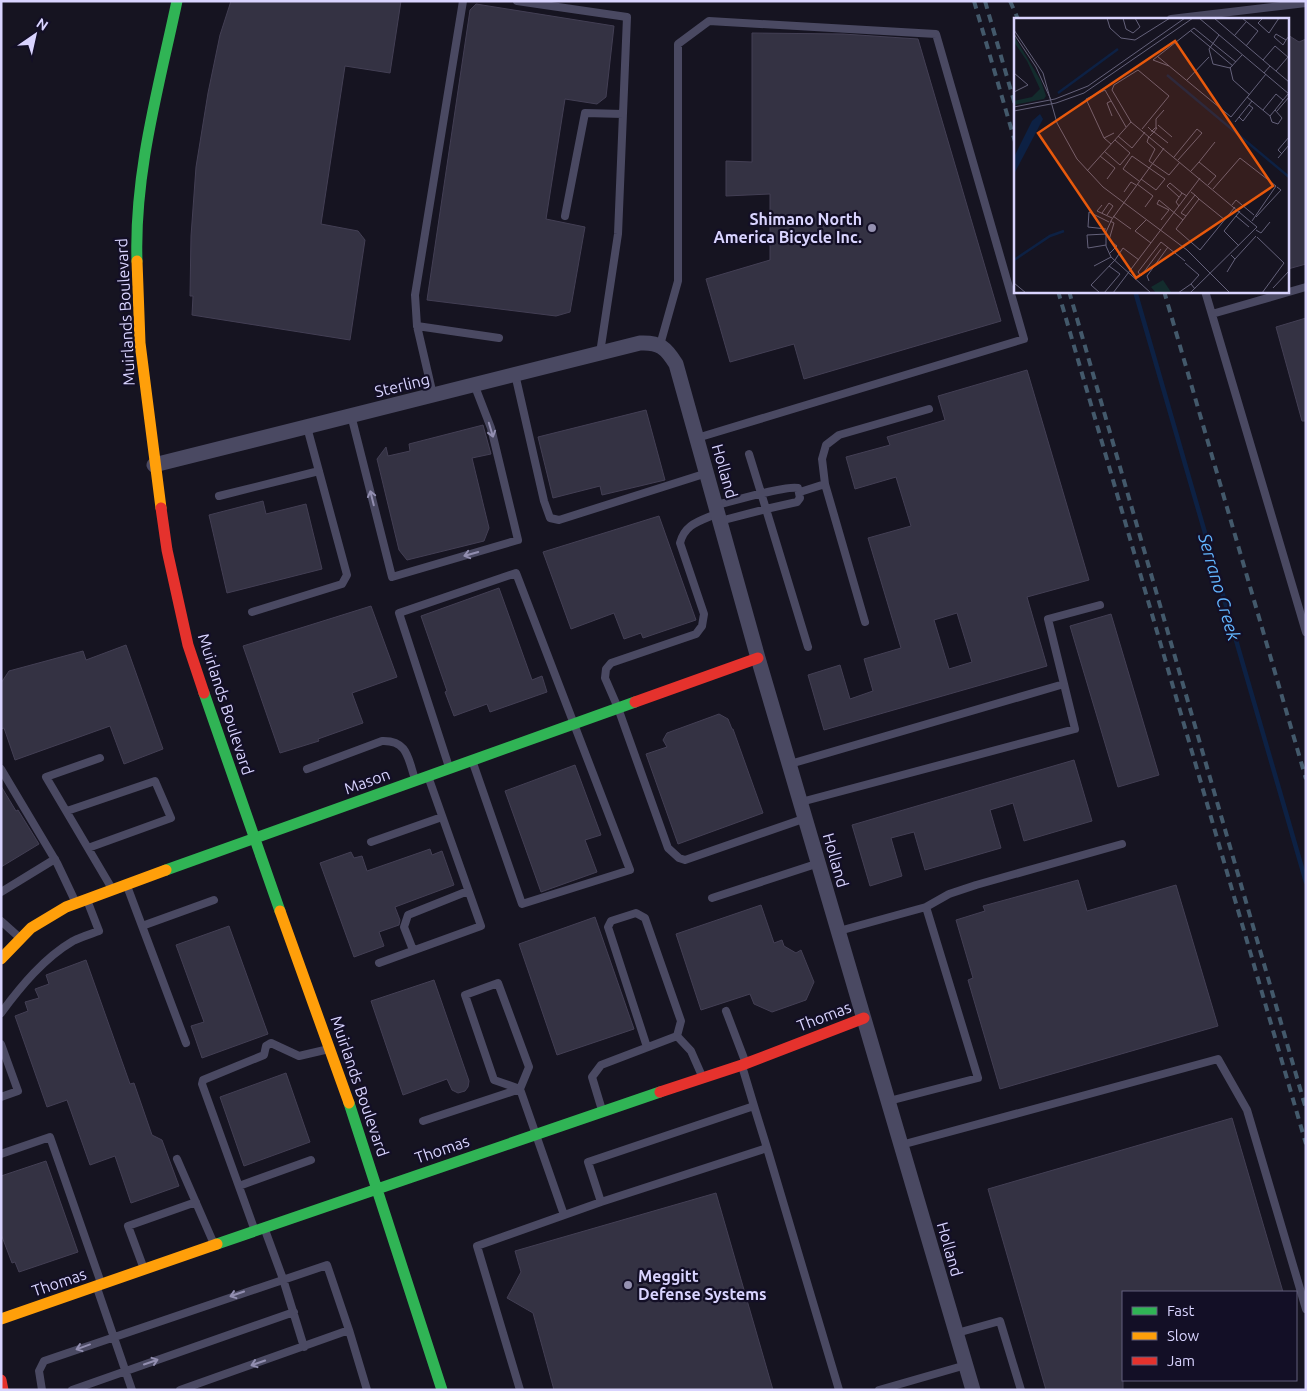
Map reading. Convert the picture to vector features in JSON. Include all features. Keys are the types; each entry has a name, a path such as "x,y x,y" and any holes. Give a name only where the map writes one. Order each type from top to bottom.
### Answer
{"street":[{"name":"Muirlands Boulevard","path":"177,1 144,156 136,234 140,343 154,465 167,550 188,645 254,839 331,1048 442,1390"},
{"name":"Sterling","path":"154,465 640,343 650,342 660,345"},
{"name":"Holland","path":"660,345 668,352 676,364 758,658 973,1390"},
{"name":"Mason","path":"1,959 32,928 66,906 758,658"},
{"name":"Thomas","path":"1,1319 535,1134 744,1064 864,1018"},
{"path":"1,1380 4,1390"}],"lane":[{"path":"433,395 417,326 415,295 463,1"},
{"path":"517,1 627,18 618,234 600,353"},
{"path":"1179,18 1306,3"},
{"path":"660,345 678,281 678,44 709,22 936,34 1024,339 697,438"},
{"path":"565,216 585,113 623,114"},
{"path":"1290,292 1306,287"},
{"path":"1205,292 1306,632"},
{"path":"1212,314 1289,292"},
{"path":"417,326 499,338"},
{"path":"515,374 544,501 550,518 559,520 707,473"},
{"path":"351,415 392,577 518,540 491,428 474,384"},
{"path":"865,622 825,484 822,459 826,445 839,435 929,409"},
{"path":"252,612 342,584 347,575 307,427"},
{"path":"749,454 808,647"},
{"path":"219,496 319,471"},
{"path":"800,492 825,484"},
{"path":"718,513 766,510 797,502 800,498 800,492 798,488 792,486 761,494 688,526 682,533 680,543 704,614 702,626 696,634 611,663 606,669 605,678 618,708 668,848 679,858 685,860 806,818"},
{"path":"450,769 399,613 516,573 630,870 522,904 472,761"},
{"path":"801,802 1075,728 1048,618 1100,605"},
{"path":"790,764 1064,684"},
{"path":"307,769 382,741 394,740 403,748 416,781"},
{"path":"100,758 46,777 112,888"},
{"path":"1,769 99,931 74,941 55,954 24,983 1,1013"},
{"path":"379,963 481,926 428,777"},
{"path":"66,811 155,781 171,818 88,848"},
{"path":"371,842 442,817"},
{"path":"839,931 926,908 949,894 976,885 1122,844"},
{"path":"1,892 55,860"},
{"path":"712,898 819,863"},
{"path":"126,884 186,1043"},
{"path":"413,950 404,927 408,915 468,891"},
{"path":"142,926 214,900"},
{"path":"888,1101 978,1078 926,908"},
{"path":"647,1048 608,927 611,921 636,912 645,918 681,1021 677,1036"},
{"path":"1,921 21,939"},
{"path":"520,1088 494,1080 465,995 498,983 529,1068 520,1088 564,1215"},
{"path":"726,1012 744,1064 754,1106 839,1390"},
{"path":"603,1111 592,1077 601,1065 677,1036"},
{"path":"677,1036 691,1051 703,1078"},
{"path":"304,1347 283,1279 239,1186 202,1084 203,1080 264,1055 266,1046 271,1043 299,1056 331,1048"},
{"path":"1,1044 18,1091 1,1097"},
{"path":"901,1145 1218,1059 1247,1110 1306,1309"},
{"path":"423,1121 520,1088"},
{"path":"601,1202 588,1162 754,1106"},
{"path":"1,1154 50,1137 132,1390"},
{"path":"520,1390 477,1246 601,1202 767,1148"},
{"path":"176,1159 215,1245"},
{"path":"239,1186 311,1160"},
{"path":"144,1270 128,1226 196,1202"},
{"path":"42,1390 38,1371 44,1360 327,1265 367,1390"},
{"path":"72,1390 294,1312"},
{"path":"957,1333 1000,1321 1021,1390"},
{"path":"180,1390 349,1330"},
{"path":"879,1390 966,1365"}],"building":[{"path":"231,1 401,1 390,73 345,66 321,224 358,231 365,240 350,340 192,315 193,296 190,296 191,236 196,167 220,35"},
{"path":"476,4 614,26 606,97 597,104 565,99 546,219 585,227 570,312 556,316 427,300 470,10"},
{"name":"Shimano North America Bicycle Inc.","path":"752,33 843,34 918,39 1001,321 804,379 794,344 730,362 706,279 770,260 770,194 726,196 726,161 752,162"},
{"path":"1290,36 1299,42 1306,39 1306,264 1290,268"},
{"path":"1306,318 1306,421 1302,421 1276,327"},
{"path":"1027,370 1089,580 1027,597 1047,666 824,730 808,675 840,665 850,699 873,691 864,659 901,648 868,538 911,526 896,477 855,489 846,457 890,445 887,437 945,420 938,396","holes":["957,613 972,662 949,669 934,620"]},
{"path":"646,410 665,480 602,495 600,486 553,498 538,437"},
{"path":"483,425 491,454 472,458 489,528 484,541 407,560 399,550 377,459 386,447 388,456 410,451 409,444"},
{"path":"263,501 266,514 306,504 322,569 227,593 209,515"},
{"path":"659,516 696,620 643,638 641,633 624,639 614,613 571,629 543,552"},
{"path":"499,588 532,680 542,676 547,692 490,712 487,704 454,716 421,616"},
{"path":"371,606 397,677 352,693 363,723 318,739 319,741 280,753 243,646"},
{"path":"1111,614 1159,775 1118,787 1070,626"},
{"path":"126,645 163,749 124,764 110,726 15,760 4,728 1,729 1,683 9,671 83,651 86,660"},
{"path":"719,714 728,719 733,729 763,813 678,844 646,754 667,747 663,740 667,733"},
{"path":"1074,760 1092,821 1024,841 1013,803 990,810 1001,848 925,870 914,832 891,838 902,876 870,886 852,825"},
{"path":"575,765 601,835 585,840 597,872 541,892 505,791"},
{"path":"1,786 39,844 1,867"},
{"path":"430,849 432,855 442,851 454,885 395,907 400,920 399,925 379,932 384,946 354,957 320,863 351,852 354,858 362,856 367,871"},
{"path":"1078,880 1087,911 1176,885 1218,1026 1000,1089 968,980 973,978 956,920 985,911 983,906"},
{"path":"761,905 774,943 782,940 784,946 796,953 801,950 814,982 806,1000 772,1012 754,1004 750,994 701,1010 676,934"},
{"path":"595,917 634,1029 557,1055 519,944"},
{"path":"229,926 268,1034 202,1058 191,1026 204,1022 176,945"},
{"path":"86,960 130,1084 134,1083 152,1135 162,1140 179,1186 131,1203 115,1156 90,1165 67,1100 47,1107 15,1016 28,1011 25,1002 39,998 35,989 49,984 46,975"},
{"path":"434,980 469,1081 468,1087 465,1091 458,1093 452,1090 447,1079 403,1095 371,1001"},
{"path":"286,1073 310,1142 244,1166 220,1097"},
{"path":"1232,1118 1283,1291 1122,1291 1123,1390 1046,1390 988,1189"},
{"path":"46,1161 78,1252 19,1272 15,1262 12,1263 1,1234 1,1176"},
{"name":"Meggitt Defense Systems","path":"716,1193 773,1390 554,1390 533,1313 507,1298 521,1272 515,1251"}],"waterway":[{"name":"Serrano Creek","path":"1135,292 1306,882"}],"railway":[{"path":"974,1 1014,138"},
{"path":"985,1 1014,101"},
{"path":"1010,1 1018,18"},
{"path":"1058,292 1306,1144"},
{"path":"1069,292 1306,1109"},
{"path":"1164,292 1306,779"}],"traffic: fast":[{"path":"137,261 139,195 144,162 149,130 177,1"},
{"path":"204,693 280,911"},
{"path":"166,870 635,702"},
{"path":"217,1244 660,1092"},
{"path":"349,1103 442,1390"}],"traffic: slow":[{"path":"137,261 140,343 161,508"},
{"path":"1,959 31,928 66,907 166,870"},
{"path":"280,911 349,1103"},
{"path":"1,1319 217,1244"}],"traffic: jam":[{"path":"161,508 167,550 188,645 204,693"},
{"path":"635,702 758,658"},
{"path":"660,1092 742,1065 864,1018"},
{"path":"1,1380 3,1390"}],"place":[{"name":"Shimano North America Bicycle Inc.","path":"872,228"},
{"name":"Meggitt Defense Systems","path":"628,1285"}]}
